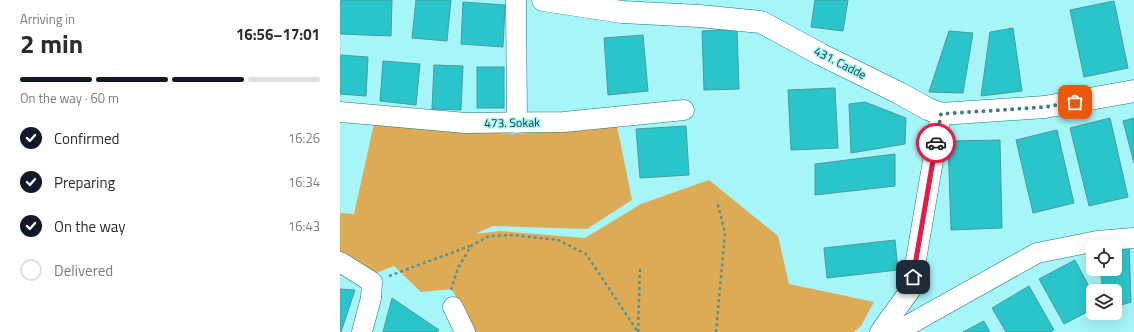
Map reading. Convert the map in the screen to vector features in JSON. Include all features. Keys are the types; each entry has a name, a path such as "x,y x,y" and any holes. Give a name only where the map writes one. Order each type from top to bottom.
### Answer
{"street":[{"path":"516,0 517,123"},
{"name":"431. Cadde","path":"543,0 622,12 699,16 761,22 820,54 928,109 941,114 1045,107 1134,91"},
{"name":"473. Sokak","path":"340,112 466,123 517,123 564,122 684,110"},
{"path":"880,332 911,289 941,114"},
{"path":"896,332 1037,252 1097,241 1133,238"},
{"path":"340,262 372,282 371,298 362,332"},
{"path":"453,307 465,332"}],"path":[{"path":"716,332 725,233 717,201"},
{"path":"372,282 471,246 490,236 514,235 558,240 586,254 638,332"},
{"path":"453,307 449,295 458,268 471,246"},
{"path":"638,332 640,269"}],"shaded area":[{"path":"374,124 515,134 617,126 632,200 587,229 493,226 475,234 500,231 585,238 641,204 709,180 778,236 789,284 874,302 861,326 854,332 475,332 452,289 421,292 394,266 376,273 340,253 340,213 354,214"}],"building":[{"path":"340,0 392,0 391,36 340,34"},
{"path":"416,0 451,0 447,41 412,38"},
{"path":"815,0 848,0 843,31 811,27"},
{"path":"1114,1 1128,68 1084,77 1070,10"},
{"path":"463,2 505,5 503,47 461,44"},
{"path":"1013,28 1022,91 981,96 990,32"},
{"path":"737,29 739,89 704,90 702,31"},
{"path":"949,31 973,33 963,93 929,92"},
{"path":"643,35 648,91 608,95 604,38"},
{"path":"340,55 368,57 366,96 340,94"},
{"path":"383,61 420,64 416,105 380,101"},
{"path":"434,65 463,66 461,110 432,109"},
{"path":"477,67 504,67 504,108 477,108"},
{"path":"835,88 838,148 791,150 788,90"},
{"path":"865,102 906,118 905,144 851,153 849,104"},
{"path":"1110,118 1128,197 1089,206 1070,128"},
{"path":"1134,118 1134,163 1123,121"},
{"path":"686,126 689,175 640,178 636,129"},
{"path":"1057,130 1074,203 1033,213 1016,140"},
{"path":"1000,140 1002,228 951,230 948,141"},
{"path":"895,154 895,186 815,195 815,164"},
{"path":"895,240 898,270 827,278 824,248"},
{"path":"1129,243 1131,302 1122,305 1122,284 1102,284 1101,276 1122,276 1122,245"},
{"path":"1075,260 1088,284 1086,284 1086,313 1064,324 1039,279"},
{"path":"1029,286 1054,330 1050,332 1006,332 992,308"},
{"path":"340,289 355,290 341,332 340,332"},
{"path":"392,298 439,330 437,332 383,332"},
{"path":"984,321 990,332 963,332"}],"way so far":[{"path":"936,143 941,114 1045,107 1075,102"}],"route":[{"path":"913,277 936,143"}]}
